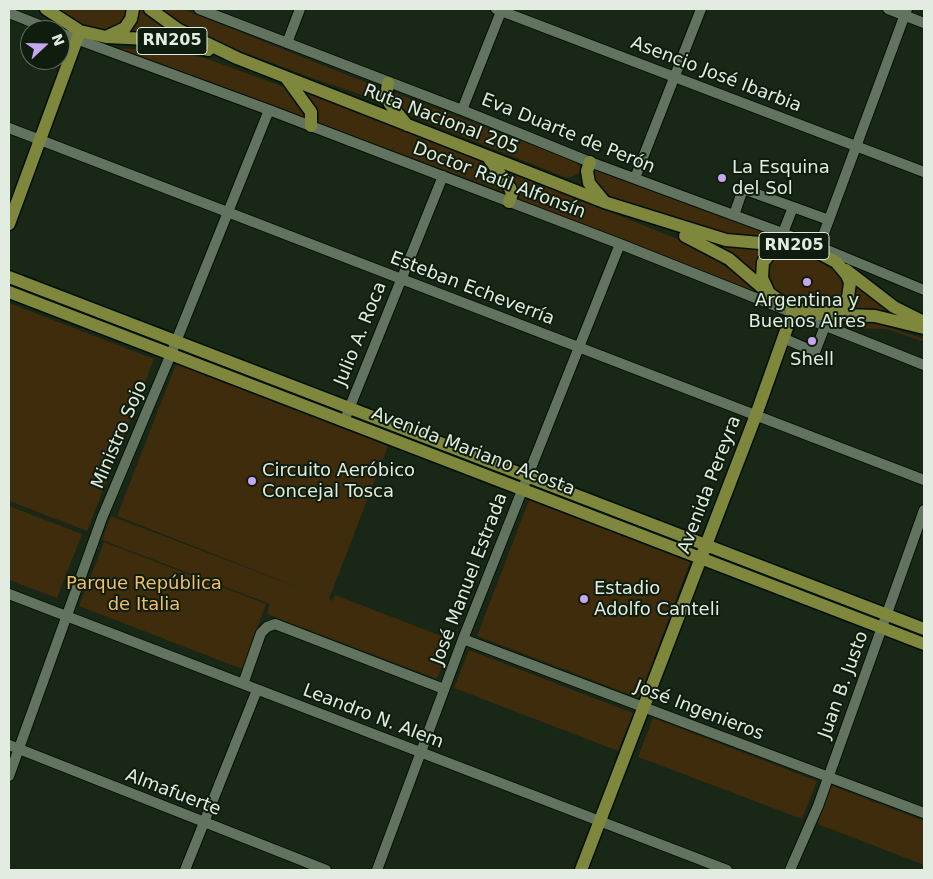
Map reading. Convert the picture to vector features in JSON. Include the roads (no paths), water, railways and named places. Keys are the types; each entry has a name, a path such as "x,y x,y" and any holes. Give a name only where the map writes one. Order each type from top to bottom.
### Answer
{"main road":[{"name":"RN205","path":"106,37 125,28 131,19 133,9"},
{"name":"Ruta Nacional 205","path":"150,9 180,30 237,58 604,202 726,240 783,239 819,249 894,306 924,322"},
{"name":"Ruta Nacional 205","path":"70,33 79,35 169,40 237,58"},
{"path":"9,224 79,35"},
{"path":"287,79 311,112 311,126"},
{"path":"388,83 386,96 407,125"},
{"path":"488,157 510,188 512,194 509,202"},
{"path":"590,162 587,171 589,183 604,202"},
{"name":"Ruta Nacional 205","path":"633,212 703,244 729,259 769,293 793,310 816,314 875,316 924,328"},
{"name":"RN205","path":"769,293 762,278 763,262 783,239"},
{"name":"Ruta Nacional 205","path":"816,314 832,312 840,307 848,297 850,283 847,275 836,262"},
{"name":"Avenida Mariano Acosta","path":"9,277 924,629"},
{"name":"Avenida Mariano Acosta","path":"9,292 924,644"},
{"name":"Avenida Pereyra","path":"581,870 756,415 793,310"}],"street":[{"name":"Eva Duarte de Perón","path":"199,9 462,110 590,162 734,215 783,239"},
{"path":"287,43 300,9"},
{"path":"462,110 499,9"},
{"name":"Asencio José Ibarbia","path":"499,9 924,172"},
{"path":"634,178 700,9"},
{"path":"888,9 905,12 924,23"},
{"path":"905,12 819,249 924,290"},
{"path":"9,13 30,20"},
{"name":"Doctor Raúl Alfonsín","path":"79,35 311,126 793,310 825,326 924,365"},
{"name":"Ministro Sojo","path":"9,776 20,750 102,518 270,110"},
{"name":"Esteban Echeverría","path":"9,128 924,480"},
{"name":"Julio A. Roca","path":"344,421 443,176"},
{"path":"734,215 743,189 829,220"},
{"path":"783,239 793,207"},
{"name":"José Manuel Estrada","path":"377,870 463,640 620,244"},
{"path":"783,338 815,352 825,326"},
{"name":"Juan B. Justo","path":"790,870 828,777 924,510"},
{"name":"Leandro N. Alem","path":"9,594 727,870"},
{"path":"242,684 261,633 267,627 275,624 444,689"},
{"name":"José Ingenieros","path":"463,640 924,814"},
{"path":"185,870 257,690"},
{"name":"Almafuerte","path":"9,745 326,870"}],"place":[{"name":"La Esquina del Sol","path":"722,178"},
{"name":"Argentina y Buenos Aires","path":"807,282"},
{"name":"Shell","path":"812,341"},
{"name":"Circuito Aeróbico Concejal Tosca","path":"252,481"},
{"name":"Estadio Adolfo Canteli","path":"584,599"}],"park label":[{"name":"Parque República de Italia","path":"144,594"}]}
